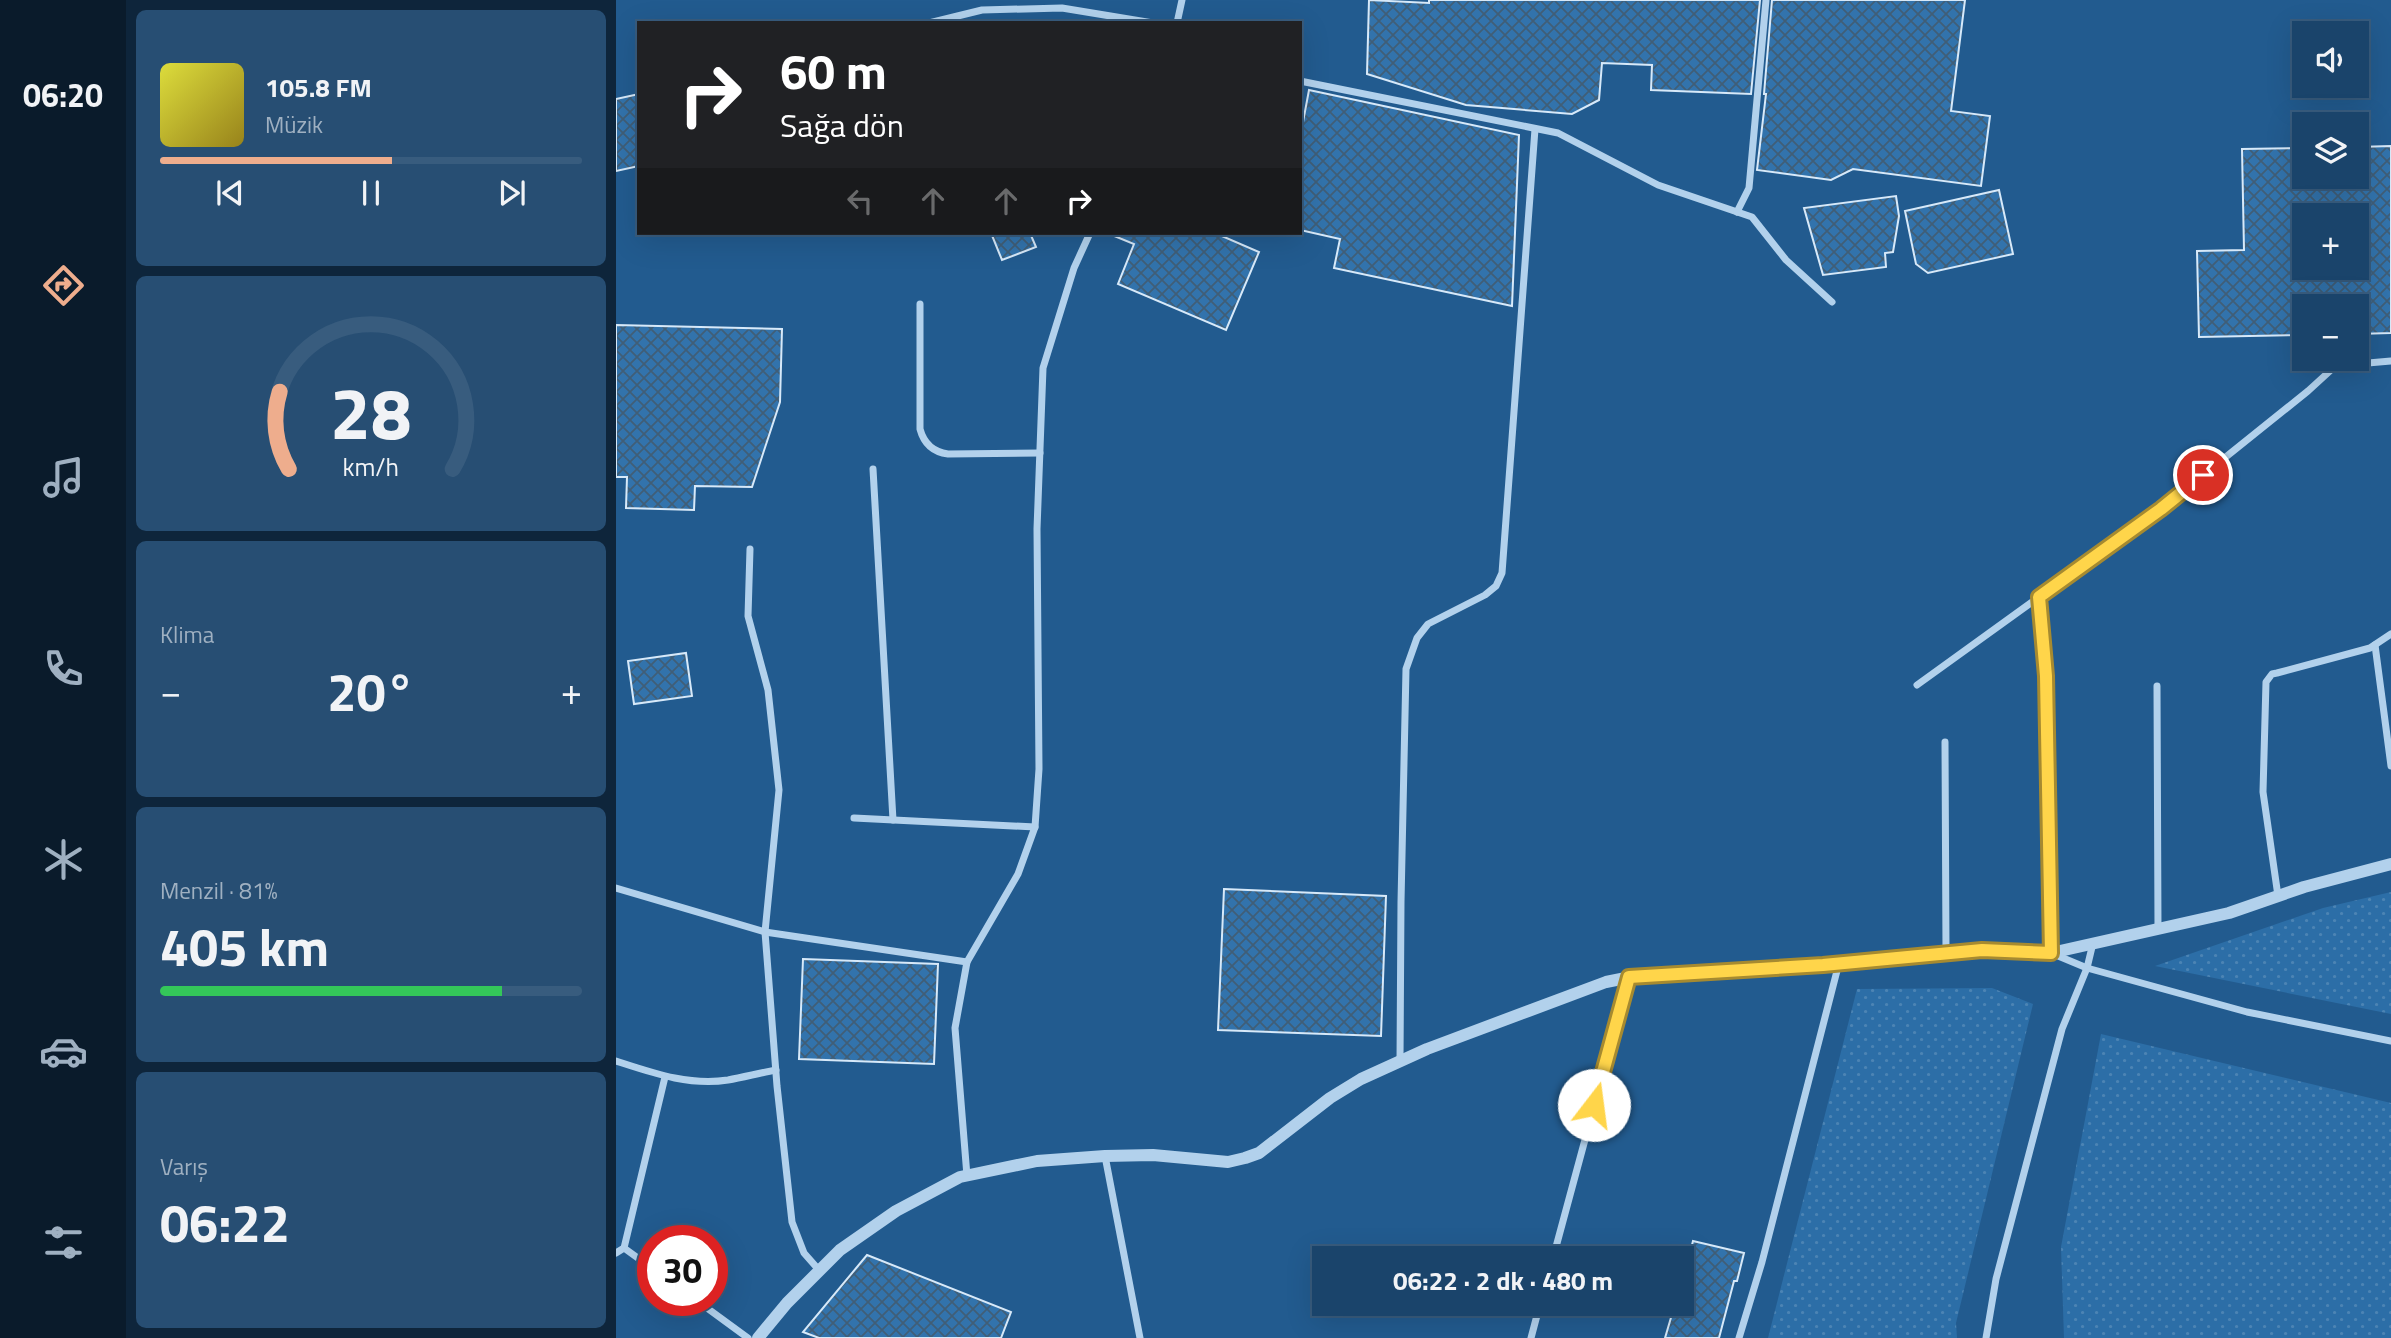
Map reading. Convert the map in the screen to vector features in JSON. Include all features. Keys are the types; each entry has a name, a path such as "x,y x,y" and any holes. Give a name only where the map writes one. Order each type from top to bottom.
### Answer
{"street":[{"path":"1177,21 1182,0"},
{"path":"1737,212 1749,188 1766,0"},
{"path":"937,21 982,10 1062,8 1141,21"},
{"path":"1302,82 1558,133 1658,185 1752,217 1786,260 1832,302"},
{"path":"1400,1062 1406,669 1416,638 1427,624 1485,595 1496,586 1502,573 1535,129"},
{"path":"967,1176 955,1028 967,962 1018,874 1035,827 1039,769 1037,529 1043,368 1074,268 1089,235"},
{"path":"920,304 920,429 928,446 948,454 1040,453"},
{"path":"1917,685 2161,509 2331,370 2345,365 2391,361"},
{"path":"873,469 892,820"},
{"path":"750,549 748,616 768,690 779,790 765,932 776,1070 792,1222 804,1253 819,1270"},
{"path":"2039,597 2046,676 2051,953"},
{"path":"2278,896 2263,792 2266,682 2272,674 2370,648 2391,634"},
{"path":"2375,645 2391,766"},
{"path":"2157,686 2158,929"},
{"path":"1945,742 1947,952"},
{"path":"854,818 1035,827"},
{"path":"758,1338 787,1303 840,1250 896,1211 967,1176 1038,1161 1105,1156 1153,1155 1228,1162 1245,1158 1259,1153 1330,1098 1362,1079 1559,998 1606,982 1629,977 1839,963 1947,952 1982,950 2051,953 2228,913 2391,864"},
{"path":"616,888 765,932 967,962"},
{"path":"1986,1338 1996,1279 2063,1029 2087,968 2093,942"},
{"path":"2051,953 2087,968 2247,1012 2391,1041"},
{"path":"1739,1338 1762,1262 1839,963"},
{"path":"1556,1246 1629,977"},
{"path":"616,1061 665,1077 713,1081 776,1070"},
{"path":"616,1253 624,1248 665,1077"},
{"path":"1105,1156 1140,1338"},
{"path":"624,1248 637,1257"},
{"path":"718,1316 748,1338"},
{"path":"1531,1338 1537,1316"}],"shaded area":[{"path":"2391,892 2391,1014 2155,966 2323,908"},
{"path":"1992,988 2033,1004 1956,1323 1957,1338 1768,1338 1857,989"},
{"path":"2101,1034 2391,1103 2391,1338 2064,1338 2061,1247"}],"building":[{"path":"1369,0 1429,3 1429,0 1760,0 1751,94 1651,90 1652,65 1602,63 1599,100 1572,114 1466,105 1367,74"},
{"path":"1772,0 1965,0 1951,111 1990,116 1981,186 1853,169 1831,180 1757,170 1766,94"},
{"path":"1309,90 1519,135 1512,306 1334,268 1340,239 1302,230 1302,127"},
{"path":"637,94 637,166 616,171 616,99"},
{"path":"2391,146 2391,333 2369,334 2369,294 2292,294 2292,335 2199,337 2197,251 2244,250 2242,149 2292,148 2292,189 2369,189 2369,147"},
{"path":"1999,190 2013,254 1928,273 1916,264 1905,211"},
{"path":"1896,196 1899,216 1893,252 1885,253 1886,267 1823,275 1804,208"},
{"path":"992,235 1031,235 1036,247 1002,260"},
{"path":"1112,235 1220,235 1259,252 1226,330 1118,284 1134,244"},
{"path":"616,325 782,329 780,402 752,487 695,486 694,510 626,508 627,477 616,477"},
{"path":"686,653 692,696 634,704 628,661"},
{"path":"1224,889 1386,896 1381,1036 1218,1030"},
{"path":"803,959 938,964 934,1064 799,1059"},
{"path":"1693,1241 1744,1253 1719,1338 1665,1338 1671,1316 1694,1316 1694,1246 1692,1246"},
{"path":"867,1255 1011,1312 1001,1338 819,1338 803,1332"}],"route":[{"path":"1594,1105 1629,977 1823,965 1982,950 2051,953 2046,676 2039,597 2161,509 2203,475"}]}
